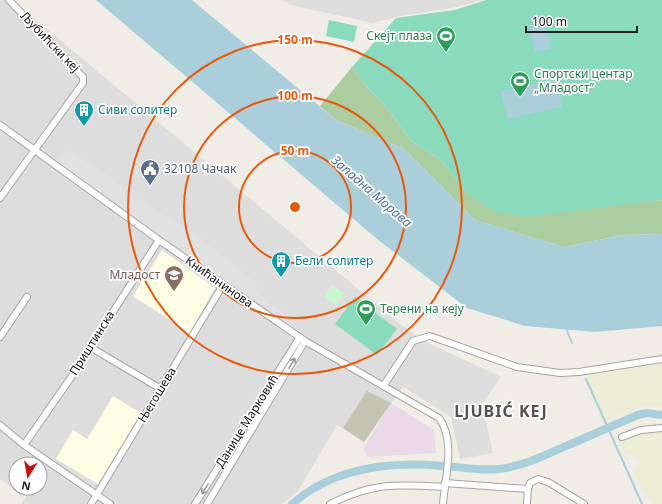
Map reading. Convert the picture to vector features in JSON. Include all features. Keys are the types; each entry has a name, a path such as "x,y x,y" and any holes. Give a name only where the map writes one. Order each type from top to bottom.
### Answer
{"street":[{"name":"Љубићски кеј","path":"9,0 83,77 81,88 35,149"},
{"name":"Книћанинова","path":"0,125 159,240 303,339 439,418 445,426 448,438 445,485"},
{"path":"0,198 35,149"},
{"name":"Приштинска","path":"24,445 90,347 159,240"},
{"name":"Његошева","path":"91,504 223,285"},
{"path":"0,337 27,297"},
{"path":"384,385 413,342 430,336 517,367 560,373 579,372 662,359"},
{"name":"Данице Марковић","path":"195,504 303,339"},
{"name":"Данице Марковић","path":"207,504 303,339"},
{"path":"90,347 161,389"},
{"path":"0,426 24,445 110,504"},
{"path":"622,437 641,430 662,428"},
{"path":"527,504 528,489 530,483 534,480 543,480 584,504"},
{"path":"330,504 369,488 385,485 445,485 528,489"},
{"path":"443,504 445,485"}],"shaded area":[{"path":"0,0 12,0 400,324 426,342 501,377 482,404 493,453 460,459 451,417 403,387 364,442 337,425 298,491 282,504 22,504 26,496 48,496 48,456 8,456 8,484 0,479"},
{"path":"282,0 483,0 457,7 396,17 372,23 291,5"},
{"path":"66,150 108,175 131,195 195,234 259,285 253,289 271,305 295,320 292,327 205,269 56,163"},
{"name":"Младост","path":"162,250 215,288 190,333 133,296"},
{"path":"662,364 662,407 653,405 639,407 604,422 586,379 588,375"},
{"path":"367,391 391,403 364,442 343,428"},
{"path":"113,396 141,413 98,484 56,459 73,430 87,439"},
{"path":"391,403 434,430 436,453 367,457 363,449"},
{"path":"644,423 662,423 662,504 652,504 632,471 640,462 633,453 624,455 615,436"}],"green space":[{"name":"Спортски центар „Младост”","path":"486,0 662,0 662,200 526,217 493,211 467,193 441,160 411,141 388,109 366,86 352,67 396,18 455,10"},
{"path":"329,20 357,26 354,42 326,36"},
{"path":"352,67 366,86 388,109 411,141 441,160 467,193 613,205 662,200 662,234 623,235 564,247 475,220 404,149 336,120 320,106"},
{"path":"332,285 344,293 336,305 324,297"},
{"name":"Терени на кеју","path":"355,297 397,329 377,355 335,324"}],"water":[{"name":"Западна Морава","path":"96,0 192,0 336,120 404,149 475,220 564,247 623,235 662,234 662,326 595,332 525,326 467,308 377,239"},
{"path":"545,22 551,48 535,52 529,25"},
{"path":"556,80 562,107 507,119 501,91"}],"waterway":[{"path":"566,328 572,343"},
{"path":"586,379 642,504"},
{"path":"292,504 308,492 326,482 344,474 363,469 403,465 482,469 506,468 536,459 638,415 647,413 662,415"}],"place":[{"name":"Скејт плаза","path":"446,53"},
{"name":"Спортски центар „Младост”","path":"520,98"},
{"name":"Сиви солитер","path":"84,127"},
{"name":"32108 Чачак","path":"150,186"},
{"name":"Бели солитер","path":"281,278"},
{"name":"Младост","path":"174,292"},
{"name":"Терени на кеју","path":"366,326"}],"district":[{"name":"LJUBIĆ KEJ","path":"501,411"}]}
